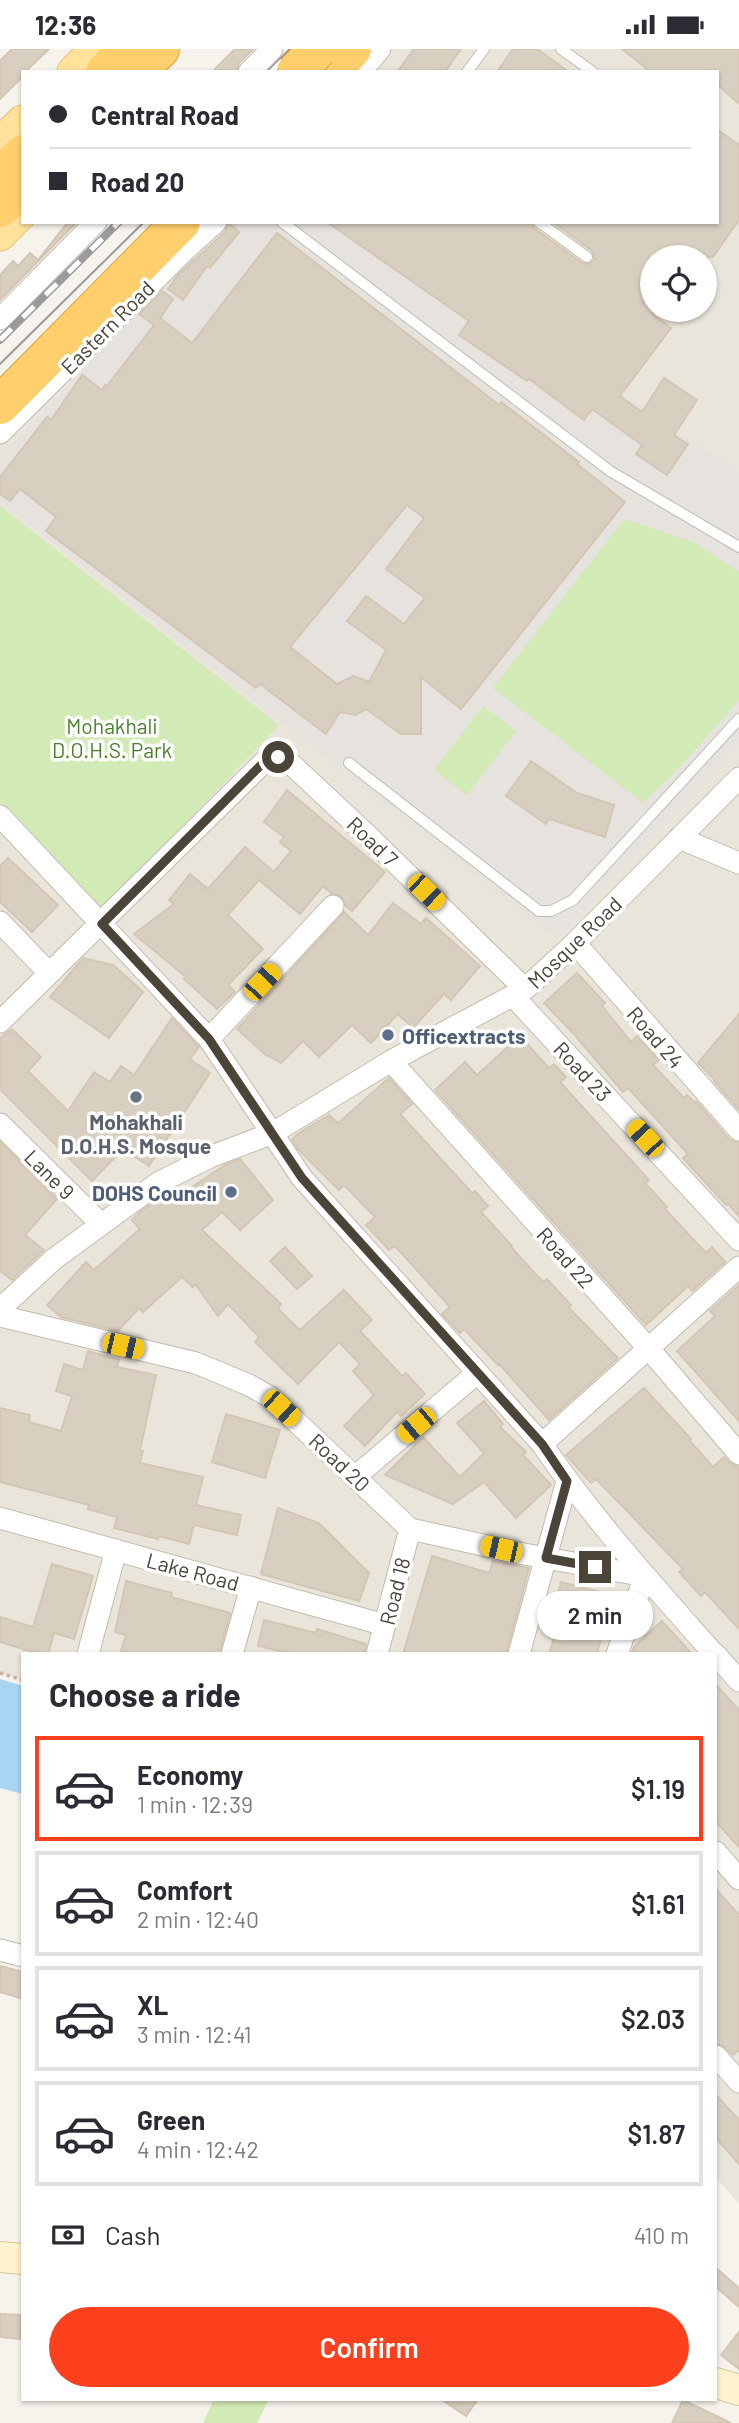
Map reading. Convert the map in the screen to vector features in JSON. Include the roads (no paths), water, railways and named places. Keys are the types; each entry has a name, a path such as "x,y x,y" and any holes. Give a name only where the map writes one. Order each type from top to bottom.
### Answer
{"highway":[{"path":"139,70 160,49"},
{"path":"298,70 318,49"},
{"path":"332,70 352,49"},
{"path":"0,177 21,156"},
{"path":"0,208 21,188"},
{"path":"0,370 144,224"},
{"path":"0,405 179,224"}],"main road":[{"path":"160,70 180,49"},
{"path":"0,144 21,124"},
{"path":"0,233 21,212"}],"street":[{"path":"251,70 272,49"},
{"path":"362,70 380,49"},
{"path":"0,319 94,224"},
{"name":"Eastern Road","path":"0,433 214,224"},
{"name":"Road 7","path":"102,924 264,762 278,757 288,761 366,834 519,992"},
{"name":"Mosque Road","path":"0,1309 54,1259 158,1183 212,1156 273,1133 391,1061 519,992 575,943 739,778"},
{"path":"0,816 209,1039 302,1178 542,1444 567,1481 645,1576 713,1652"},
{"path":"679,838 739,863"},
{"path":"209,1039 333,906"},
{"path":"0,922 49,973"},
{"path":"0,1022 102,924"},
{"name":"Road 24","path":"575,943 739,1130"},
{"name":"Road 23","path":"519,992 739,1240"},
{"name":"Road 22","path":"391,1061 649,1349 739,1454"},
{"name":"Lane 9","path":"0,1124 100,1223"},
{"path":"542,1444 739,1267"},
{"name":"Road 20","path":"0,1316 196,1363 249,1385 270,1397 410,1529"},
{"path":"356,1476 477,1373"},
{"path":"520,1652 567,1481"},
{"name":"Lake Road","path":"0,1518 385,1625"},
{"path":"410,1529 645,1576"},
{"name":"Road 18","path":"378,1652 410,1529"},
{"path":"89,1652 116,1550"},
{"path":"618,1652 645,1576"},
{"path":"233,1652 251,1587"},
{"path":"717,1656 739,1681"},
{"path":"717,1853 739,1879"},
{"path":"0,1950 21,1955"},
{"path":"717,2057 739,2082"},
{"path":"0,2256 21,2259"},
{"path":"717,2383 739,2390"}],"lane":[{"path":"468,70 484,49"},
{"path":"561,49 590,70"},
{"path":"285,224 610,471 739,547"},
{"path":"542,224 587,257"},
{"path":"349,763 539,911 551,911 573,900 739,719"}],"water":[{"path":"0,1679 21,1685 21,1793 0,1788"}],"tram line":[{"path":"297,70 318,49"},
{"path":"0,364 142,224"}],"railway":[{"path":"273,70 294,49"},
{"path":"0,340 117,224"}],"place":[{"name":"Officextracts","path":"388,1035"},
{"name":"Mohakhali D.O.H.S. Mosque","path":"136,1097"},
{"name":"DOHS Council","path":"231,1192"}],"park label":[{"name":"Mohakhali D.O.H.S. Park","path":"112,737"}]}
